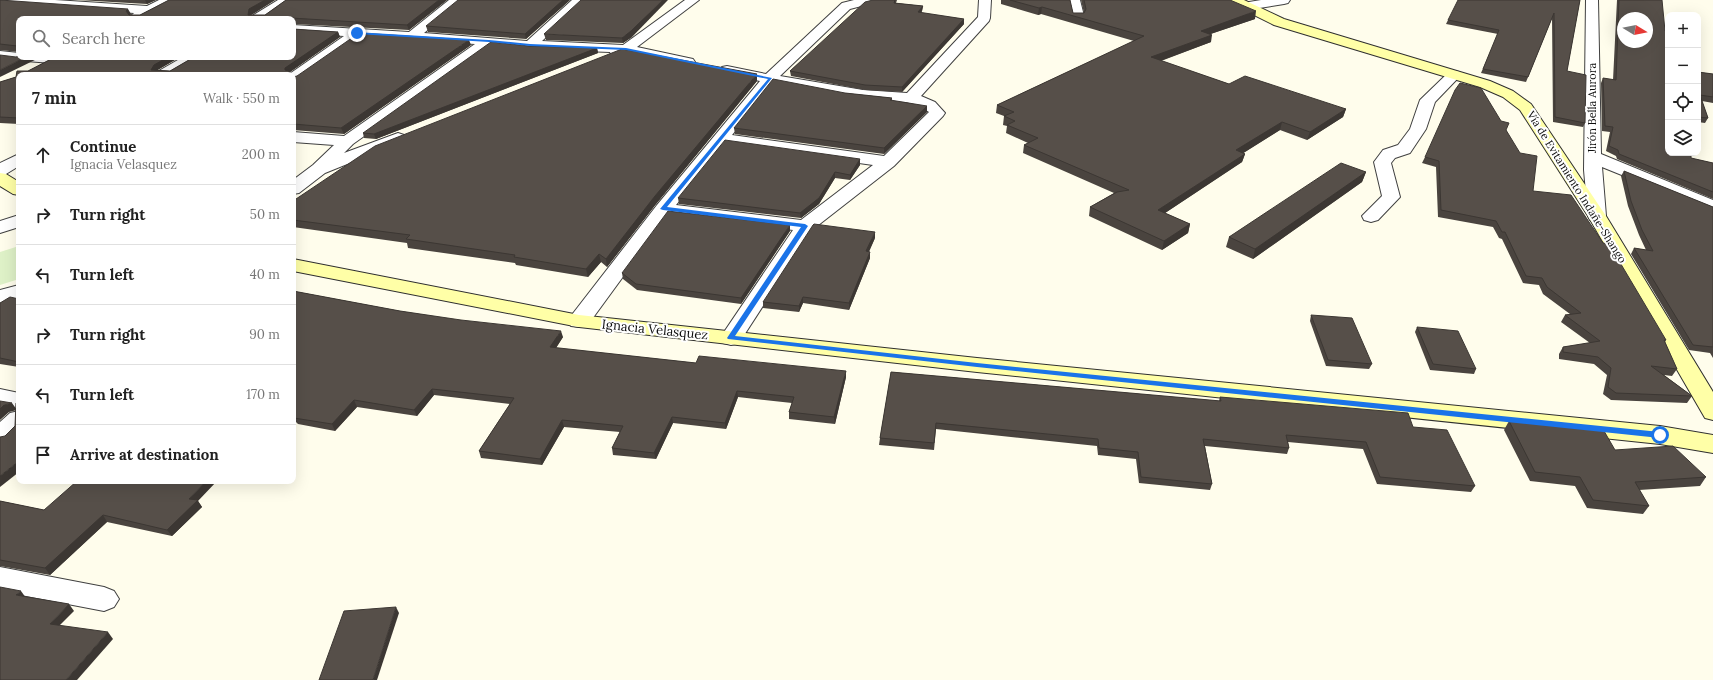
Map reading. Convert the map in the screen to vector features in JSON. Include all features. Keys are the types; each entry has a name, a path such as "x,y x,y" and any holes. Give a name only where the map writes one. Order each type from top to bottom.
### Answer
{"main road":[{"name":"Vía de Evitamiento Indañe-Shango","path":"1234,0 1279,22 1485,84 1508,94 1526,107 1597,216 1713,412"},
{"path":"0,178 16,188"},
{"name":"Ignacia Velasquez","path":"296,266 579,321 977,365 1660,435 1713,444"}],"street":[{"path":"0,1 5,0 147,10"},
{"path":"137,16 168,0"},
{"path":"262,16 287,0"},
{"path":"412,36 457,0"},
{"path":"530,45 579,0"},
{"path":"596,61 626,49 693,0"},
{"path":"579,321 663,209 770,78 843,3 869,0"},
{"path":"910,98 984,18 985,0"},
{"path":"1074,0 1078,16"},
{"path":"1248,6 1284,0"},
{"name":"Jirón Bella Aurora","path":"1592,0 1593,170 1597,216"},
{"path":"296,29 489,41 530,45 626,49 702,65"},
{"path":"296,76 357,33"},
{"path":"296,187 319,169 347,141 489,41"},
{"path":"0,55 16,57"},
{"path":"26,72 50,60"},
{"path":"167,72 188,60"},
{"path":"717,68 865,96 910,98 934,107 937,113 888,162 805,226 731,338"},
{"path":"1371,216 1391,197 1382,162 1389,154 1404,149 1418,129 1428,100 1454,75"},
{"path":"319,169 414,132"},
{"path":"296,137 347,141"},
{"path":"720,138 888,162"},
{"path":"1593,157 1713,207"},
{"path":"0,170 16,161"},
{"path":"663,209 805,226"},
{"path":"0,227 16,222"},
{"path":"0,298 16,292"},
{"path":"0,397 16,400"},
{"path":"0,435 16,422"},
{"path":"0,579 104,599"}],"green space":[{"path":"16,247 16,280 0,285 0,252"}],"building":[{"path":"0,0 128,9 126,11 129,15 140,15 169,0 265,0 249,9 248,15 265,15 286,0 439,0 407,25 296,18 296,16 16,16 16,46 0,44"},
{"path":"458,0 563,0 525,34 426,26"},
{"path":"581,0 663,0 622,38 544,34"},
{"path":"873,0 895,0 894,3 923,6 918,12 964,19 902,87 865,85 790,71 865,2"},
{"path":"1010,0 1070,0 1073,13 1084,13 1086,9 1084,0 1230,0 1256,11 1201,31 1212,35 1151,57 1229,84 1245,76 1346,109 1310,132 1282,122 1236,150 1245,154 1158,210 1190,224 1164,241 1090,207 1117,192 1129,190 1024,145 1038,138 1007,125 1015,121 1004,116 1014,112 997,105 1144,36 1042,7 1039,8"},
{"path":"1458,0 1580,0 1567,71 1586,75 1585,123 1555,117 1554,13 1528,77 1483,69 1499,30 1448,20"},
{"path":"1619,0 1662,0 1665,31 1665,156 1691,156 1691,158 1713,163 1713,192 1619,154 1618,150 1609,146 1613,127 1605,126 1603,78 1616,80 1617,48 1653,48 1653,12 1619,12"},
{"path":"296,29 338,32 285,68 285,70 289,72 17,72 28,71 49,60 163,60 154,65 151,70 170,71 189,60 296,60"},
{"path":"359,33 469,40 341,128 296,124 297,76"},
{"path":"491,42 529,46 597,48 374,134 363,133"},
{"path":"622,49 757,74 655,196 606,259 599,254 586,269 514,257 515,255 406,239 410,235 296,220 296,199 375,146"},
{"path":"0,55 16,57 16,60 20,60 0,70"},
{"path":"1701,72 1713,74 1713,97 1701,95"},
{"path":"16,77 16,118 0,117 0,82"},
{"path":"773,79 845,93 892,98 890,100 927,106 884,148 734,128"},
{"path":"1460,83 1481,88 1501,121 1509,123 1506,130 1520,153 1537,156 1533,191 1571,195 1603,243 1609,244 1666,340 1664,340 1677,369 1651,366 1692,396 1616,393 1608,387 1611,368 1598,357 1563,352 1563,347 1600,341 1565,315 1581,313 1547,287 1542,278 1526,276 1505,232 1502,232 1496,221 1441,210 1439,161 1425,157 1455,90"},
{"path":"1701,98 1708,118 1701,117"},
{"path":"725,140 860,159 850,175 835,172 819,198 800,213 678,198"},
{"path":"1341,163 1366,172 1255,249 1229,237"},
{"path":"1624,171 1713,207 1713,347 1693,345 1634,248 1653,251 1642,230 1631,201"},
{"path":"668,211 790,225 741,298 636,284 622,273"},
{"path":"813,225 875,232 866,251 870,252 849,303 803,297 799,306 763,302"},
{"path":"296,292 400,311 461,320 561,331 550,347 696,363 699,356 846,371 834,417 789,412 794,397 737,391 725,423 672,417 654,453 612,448 623,426 562,420 540,459 479,451 514,398 432,389 414,410 354,400 332,424 296,418"},
{"path":"10,297 16,298 16,361 0,358 0,303"},
{"path":"1311,315 1352,318 1372,364 1328,360"},
{"path":"1417,327 1458,331 1476,369 1433,364"},
{"path":"891,372 1221,401 1220,397 1408,413 1413,427 1447,430 1475,486 1380,477 1366,442 1286,435 1289,448 1203,439 1212,484 1141,477 1138,452 1099,448 1098,439 936,423 934,443 880,438"},
{"path":"0,401 12,403 4,405 0,409"},
{"path":"16,403 16,463 0,476 0,437 5,436 15,426"},
{"path":"1509,421 1604,431 1615,450 1673,446 1706,477 1635,482 1649,506 1593,500 1580,477 1535,472"},
{"path":"74,484 203,484 189,499 198,500 167,530 103,515 45,568 0,560 0,501 44,510"},
{"path":"0,587 21,591 16,595 69,604 50,624 108,632 66,680 0,680"},
{"path":"396,607 373,680 319,680 344,611"}],"route":[{"path":"357,33 530,45 626,49 770,78 663,209 805,226 731,338 977,365 1660,435"}]}
